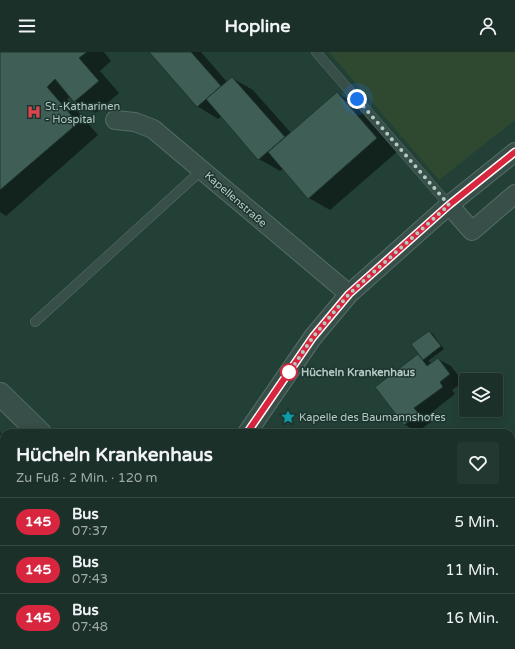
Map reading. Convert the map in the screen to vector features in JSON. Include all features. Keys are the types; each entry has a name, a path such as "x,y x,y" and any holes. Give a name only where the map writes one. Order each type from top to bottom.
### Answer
{"street":[{"name":"Kapellenstraße","path":"115,120 135,122 153,129 349,294"},
{"path":"250,429 313,337 349,294 449,205 515,152"},
{"path":"449,205 472,231 515,194"},
{"path":"0,394 36,429"}],"lane":[{"path":"316,52 449,205"},
{"path":"35,322 202,170"}],"green space":[{"path":"329,52 515,52 515,120 439,180"}],"building":[{"name":"St.-Katharinen - Hospital","path":"0,52 87,52 79,58 99,81 74,102 55,79 47,87 78,123 0,190"},
{"path":"149,52 191,52 221,86 197,107"},
{"path":"232,77 285,137 258,160 206,99"},
{"path":"337,92 377,138 308,199 268,152"},
{"path":"429,331 441,346 423,360 411,344"},
{"path":"418,354 427,366 438,358 450,374 440,382 443,387 414,408 419,414 404,425 375,387"}],"bus line":[{"name":"145","path":"250,429 313,337 349,294 449,205 515,152"}],"place":[{"name":"St.-Katharinen - Hospital","path":"34,112"},
{"name":"Hücheln Krankenhaus","path":"289,372"},
{"name":"Kapelle des Baumannshofes","path":"288,417"}],"route":[{"path":"289,372 288,374 313,337 349,294 449,205 357,99"}]}
